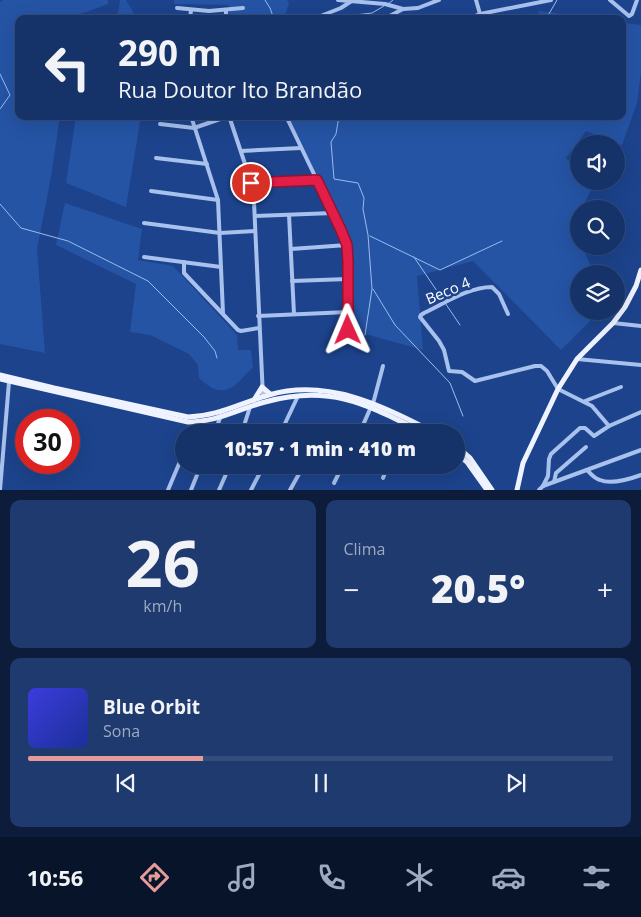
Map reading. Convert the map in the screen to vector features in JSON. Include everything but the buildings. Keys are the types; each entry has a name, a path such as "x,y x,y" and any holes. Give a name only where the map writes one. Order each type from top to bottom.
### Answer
{"main road":[{"path":"517,490 523,463 558,389 578,359 625,307 641,270"},
{"path":"0,375 172,416 202,417 218,414 263,397 322,395 345,398 372,406 405,424"},
{"path":"0,380 199,422 220,418 264,402 298,395"},
{"path":"254,400 262,387 270,394"},
{"path":"230,414 270,394 300,390 320,391 346,394 414,424"},
{"path":"465,454 492,490"},
{"path":"465,460 487,490"}],"street":[{"path":"338,0 385,2 403,9"},
{"path":"323,15 341,8 353,0"},
{"path":"392,15 403,9 418,8 439,0"},
{"path":"476,0 480,14 551,0"},
{"path":"610,0 629,16 632,14 637,0"},
{"path":"177,8 226,10 243,8"},
{"path":"190,15 191,10"},
{"path":"226,10 226,15"},
{"path":"192,120 218,200 222,313"},
{"path":"160,124 194,128 217,120"},
{"path":"230,120 251,183 263,397"},
{"path":"288,120 347,245 348,330"},
{"path":"240,151 302,148"},
{"path":"156,158 207,164"},
{"path":"251,183 317,180"},
{"path":"151,191 218,200"},
{"path":"254,216 333,213"},
{"path":"289,215 294,314"},
{"path":"144,223 220,233 255,231"},
{"path":"290,249 347,245"},
{"path":"144,256 221,267"},
{"path":"184,262 184,274 240,331 259,328"},
{"path":"292,281 348,279"},
{"name":"Beco 4","path":"508,314 499,294 492,287 487,287 470,291 424,313 420,317 444,350 449,371 462,372 475,381 534,366 541,366 548,371 558,389"},
{"path":"258,316 348,312"},
{"path":"613,322 641,326"},
{"path":"578,359 641,365"},
{"path":"364,424 372,406 383,366"},
{"path":"0,490 9,382"},
{"path":"585,401 621,387"},
{"path":"558,389 585,401 599,412 609,426"},
{"path":"285,424 298,395"},
{"path":"245,424 250,407"},
{"path":"541,488 548,476 551,454 580,428 585,428 594,436 609,426 641,412"},
{"path":"218,424 220,418"},
{"path":"554,482 556,474 586,447"},
{"path":"541,488 641,450"},
{"path":"587,470 600,480 628,479 641,475"},
{"path":"168,490 175,473"},
{"path":"192,490 198,474"},
{"path":"219,490 226,474"},
{"path":"251,490 259,474"},
{"path":"290,490 299,474"},
{"path":"334,483 338,474"},
{"path":"383,478 385,474"}],"shaded area":[{"path":"3,0 108,0 108,4 78,15 15,15 15,120 59,120 37,249 45,353 0,344 0,2"},
{"path":"120,0 126,0 135,15 113,15 118,13"},
{"path":"174,0 287,0 289,3 285,15 228,15 229,5 174,4"},
{"path":"540,11 568,15 536,15"},
{"path":"626,23 641,25 641,72 637,103 625,137 625,135 596,135 586,131 583,135 570,135 570,153 566,158 570,162 570,190 591,190 586,200 570,200 570,255 586,255 590,265 570,265 570,320 591,320 561,350 473,261 417,276 423,350 369,335 352,335 351,245 289,120 626,120"},
{"path":"75,120 140,120 126,207 66,183"},
{"path":"65,203 142,229 138,260 173,266 237,335 238,350 251,350 253,368 230,388 225,390 216,389 207,385 199,378 198,365 189,354 150,335 130,332 136,284 56,245"}],"waterway":[{"path":"265,0 273,15"},
{"path":"388,4 393,0"},
{"path":"548,15 557,0"},
{"path":"355,15 372,13 384,6"},
{"path":"0,74 10,95 0,109"},
{"path":"338,120 336,134 331,142 334,179 358,183 364,198 363,209 368,235 372,289 365,335"},
{"path":"0,204 21,228 68,241 148,281 204,337 215,351 217,358"},
{"path":"370,236 440,270 502,241"},
{"path":"414,257 460,325"},
{"path":"373,289 395,325 450,383 463,416"}],"route":[{"path":"251,183 317,180 347,245 348,330"}]}
